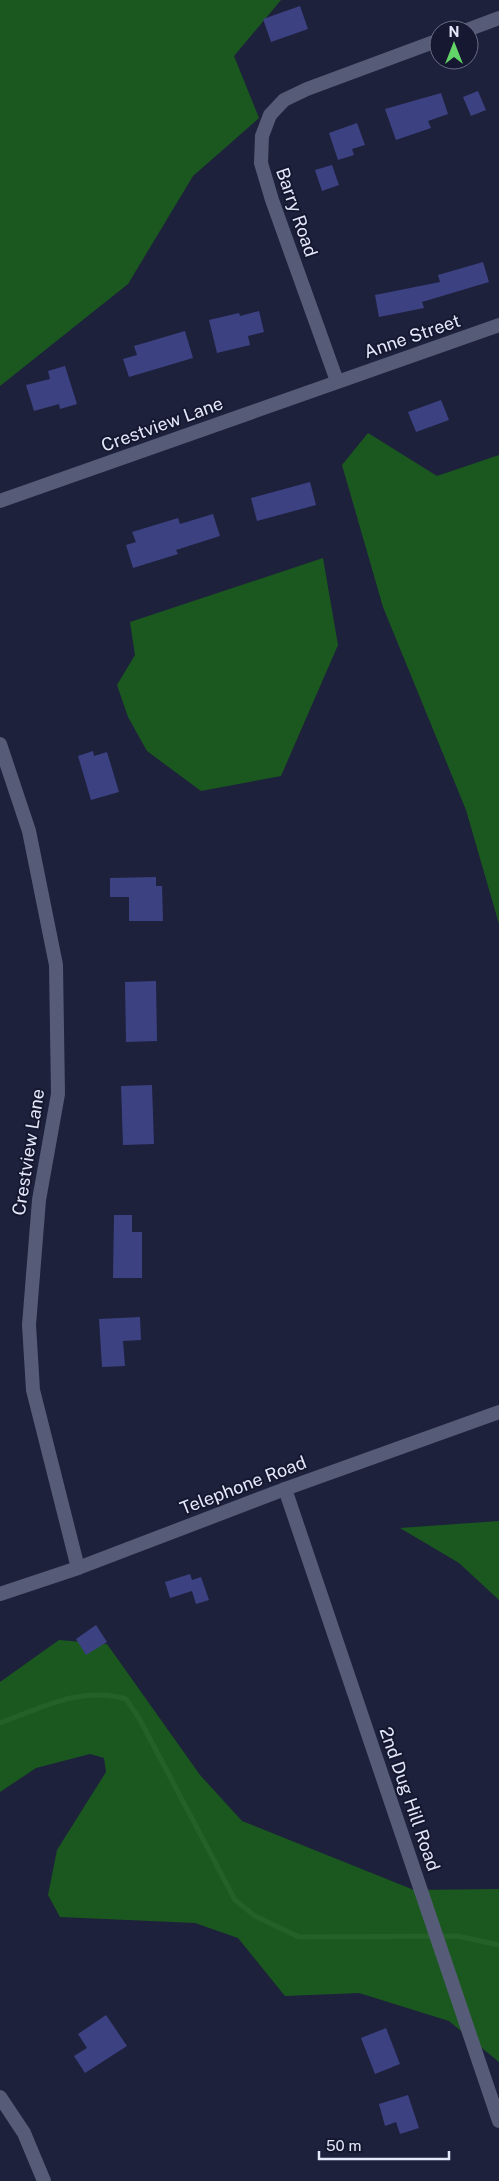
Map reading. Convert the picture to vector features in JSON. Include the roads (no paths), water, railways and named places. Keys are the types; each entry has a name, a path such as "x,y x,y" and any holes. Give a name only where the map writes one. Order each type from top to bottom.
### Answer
{"street":[{"path":"479,26 499,18"},
{"name":"Barry Road","path":"337,381 272,200 261,164 262,136 270,115 284,100 307,89 429,44"},
{"name":"Anne Street","path":"337,381 499,325"},
{"name":"Crestview Lane","path":"0,501 337,381"},
{"name":"Crestview Lane","path":"0,744 29,831 56,965 58,1094 39,1200 29,1325 34,1390 78,1568"},
{"name":"Telephone Road","path":"0,1594 78,1568 285,1489 499,1412"},
{"name":"2nd Dug Hill Road","path":"285,1489 499,2121"},
{"path":"0,2097 24,2133 44,2181"}],"waterway":[{"path":"0,1723 62,1700 93,1695 126,1699 139,1718 235,1900 255,1916 299,1937 457,1936 499,1945"}]}
